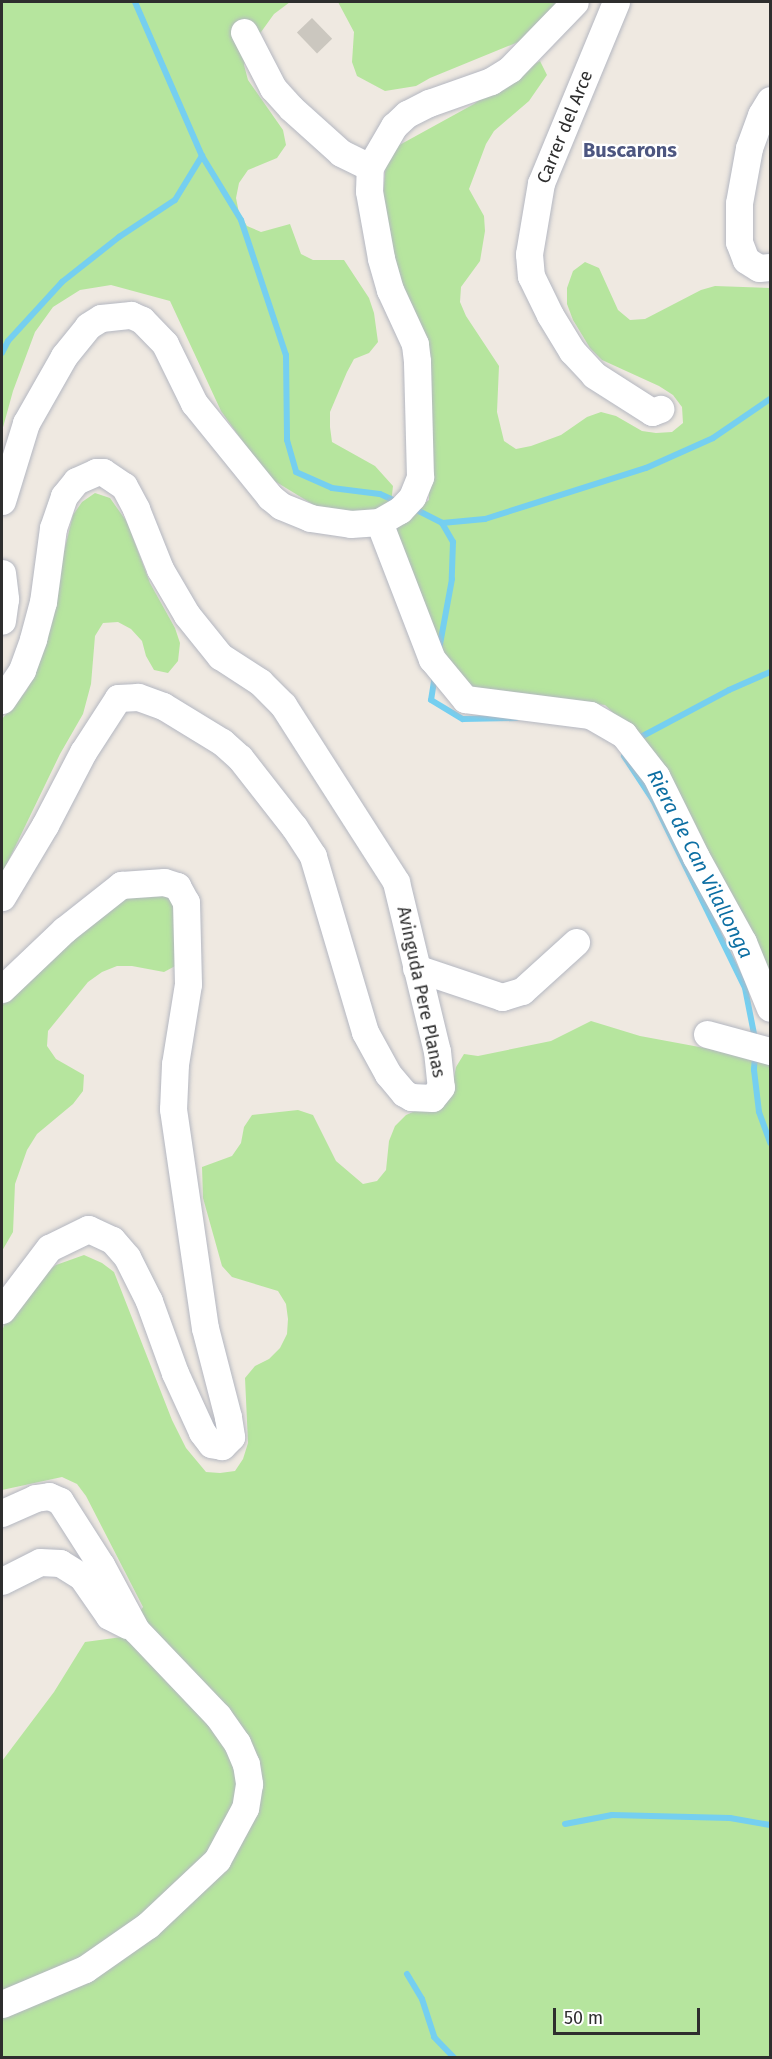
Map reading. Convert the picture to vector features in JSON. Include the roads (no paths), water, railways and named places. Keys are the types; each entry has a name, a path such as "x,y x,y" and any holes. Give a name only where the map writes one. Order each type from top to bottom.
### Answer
{"street":[{"path":"2,501 26,423 64,356 88,326 101,318 131,315 142,320 165,344 194,403 270,497 281,506 310,518 337,523 379,522 400,510 417,490 420,477 421,443 415,344 390,290 381,258 369,191 370,167 394,126 407,114 429,103 491,81 510,69 575,2"},
{"name":"Carrer del Arce","path":"616,2 541,183 529,254 531,276 550,315 572,351 594,375 652,412 660,409"},
{"path":"244,32 273,88 291,108 341,153 370,167"},
{"path":"771,100 761,115 749,148 739,203 739,242 746,260 759,268 771,267"},
{"name":"Avinguda Pere Planas","path":"2,700 22,670 33,639 43,602 53,528 64,496 76,481 96,472 104,472 124,486 136,509 160,569 187,615 220,656 260,682 283,705 396,882 442,1075 438,1092 432,1098 421,1099 404,1093 388,1074 365,1032 322,881 313,856 294,827 240,759 222,742 163,706 138,697 118,698 83,752 45,825 2,897"},
{"path":"379,522 432,659 465,699 590,715 624,735 656,776 696,857 743,942 771,1008"},
{"path":"2,573 5,599 2,621"},
{"path":"2,989 64,930 122,885 164,882 177,886 186,902 188,984 175,1064 173,1109 206,1328 231,1437 222,1446 211,1444 202,1432 175,1373 149,1301 127,1257 112,1240 88,1229 49,1248 2,1310"},
{"path":"416,968 502,998 522,991 576,942"},
{"path":"707,1034 771,1051"},
{"path":"2,1512 42,1497 49,1496 60,1501 101,1565 136,1630 218,1716 237,1743 246,1764 249,1784 245,1808 216,1860 148,1925 85,1969 2,2004"},
{"path":"2,1581 40,1562 60,1563 82,1577 109,1616 136,1630"}],"waterway":[{"name":"Riera de Can Vilallonga","path":"135,2 202,156 241,220 286,355 287,440 296,472 332,488 380,494 398,502"},
{"path":"2,353 8,341 62,282 119,237 175,200 202,156"},
{"path":"442,523 485,519 646,468 713,438 770,399"},
{"name":"Riera de Can Vilallonga","path":"413,508 442,523 453,542 452,579 439,650"},
{"path":"637,739 729,690 770,672"},
{"name":"Riera de Can Vilallonga","path":"435,675 431,700 463,719 516,718"},
{"name":"Riera de Can Vilallonga","path":"624,756 653,800 745,988 755,1039"},
{"path":"755,1055 754,1070 759,1112 770,1143"},
{"path":"565,1824 612,1815 730,1818 770,1825"},
{"path":"407,1974 422,1999 434,2037 454,2058"}],"district":[{"name":"Buscarons","path":"630,150"}]}
